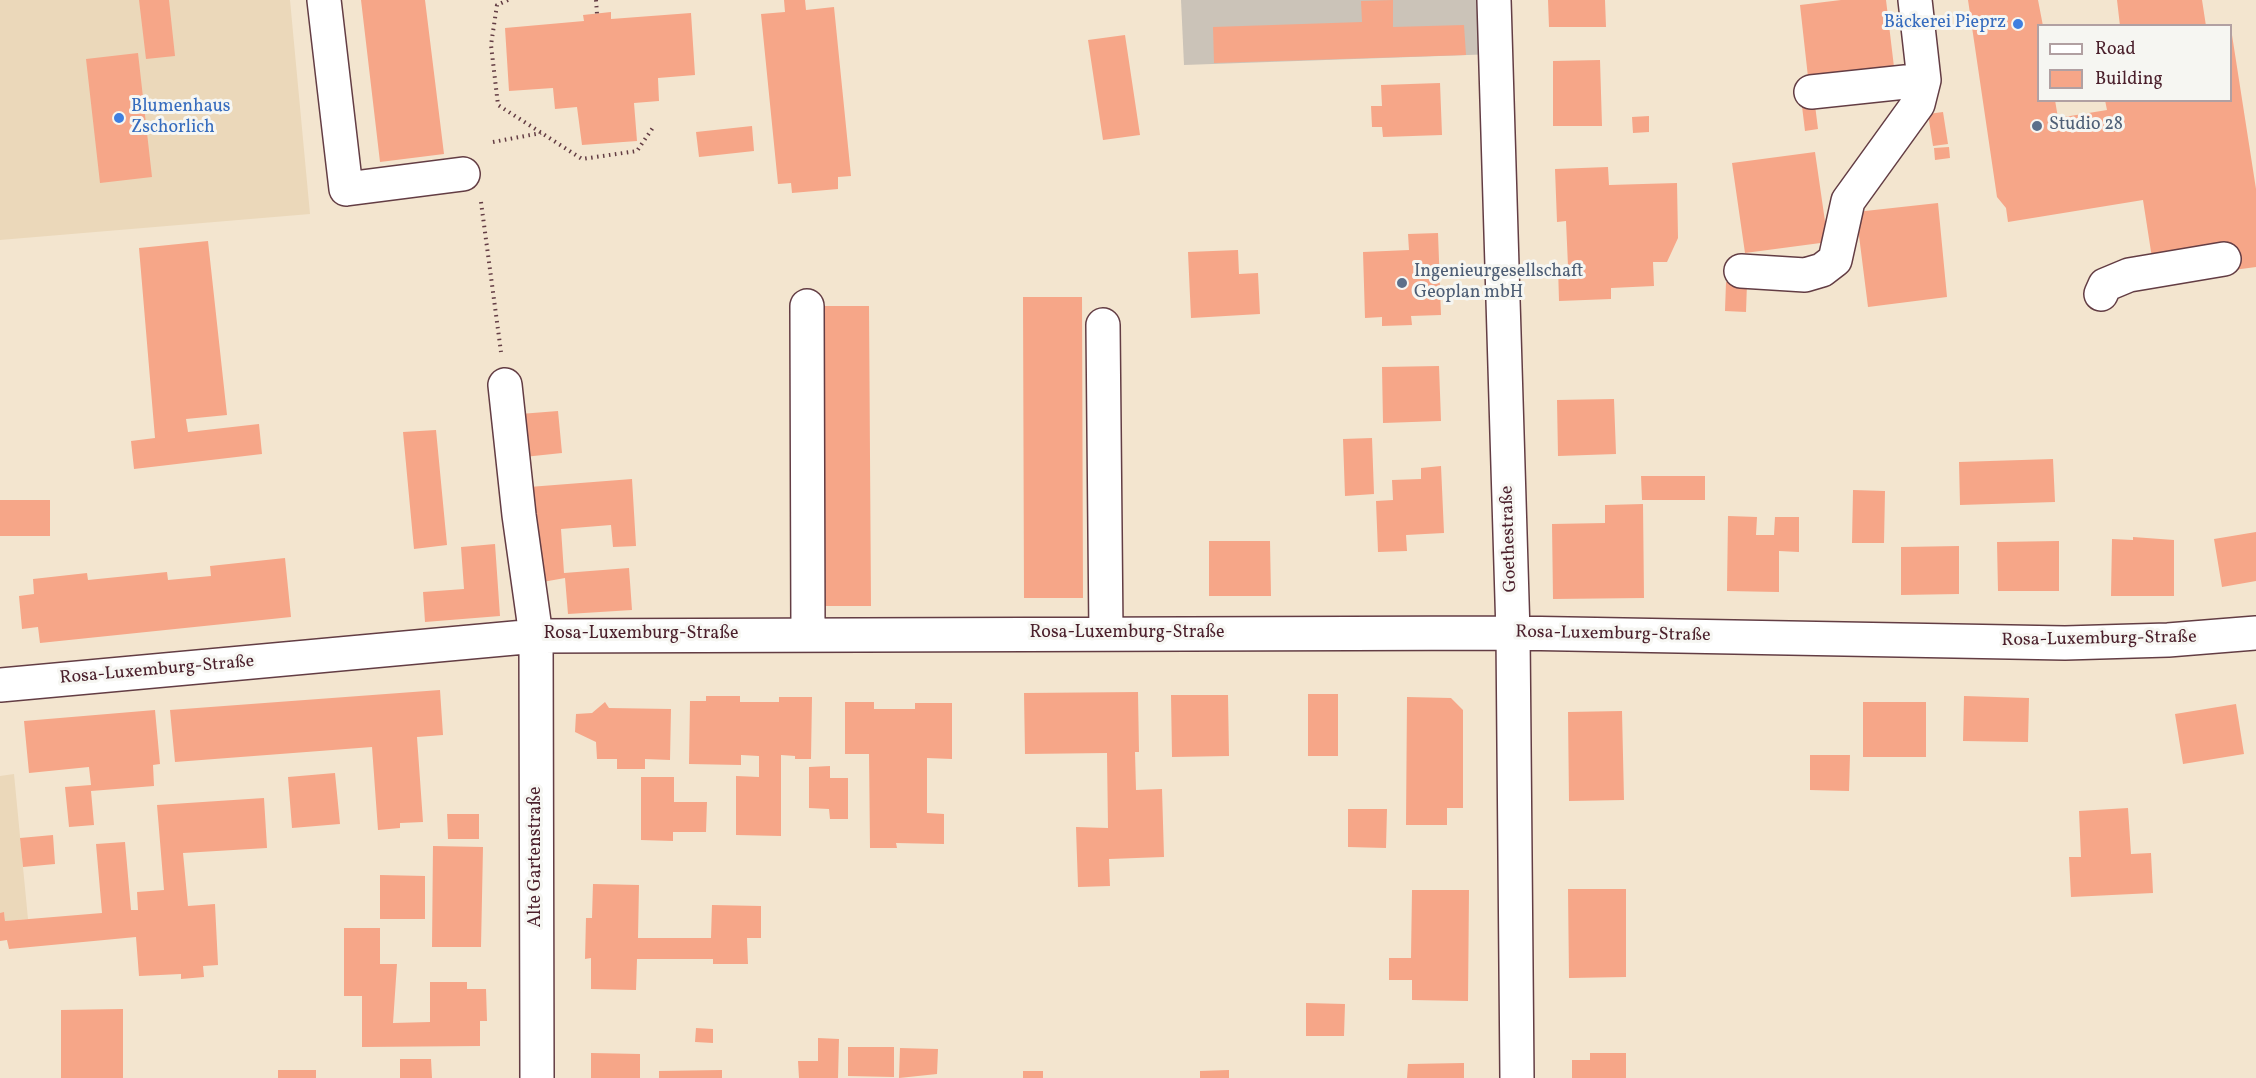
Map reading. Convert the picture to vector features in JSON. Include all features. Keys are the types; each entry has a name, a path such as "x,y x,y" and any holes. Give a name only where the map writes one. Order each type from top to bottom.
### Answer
{"street":[{"path":"324,0 346,189 464,174"},
{"name":"Goethestraße","path":"1494,0 1513,633 1517,1078"},
{"path":"1741,271 1805,275 1822,270 1835,260 1848,201 1918,104 1924,80 1915,0"},
{"path":"1811,92 1924,80"},
{"path":"2101,294 2105,285 2129,274 2224,259"},
{"path":"807,306 808,635"},
{"path":"1103,325 1106,634"},
{"name":"Alte Gartenstraße","path":"505,385 519,515 536,636 537,1078"},
{"name":"Rosa-Luxemburg-Straße","path":"0,685 536,636 1513,633 2065,643 2168,640 2256,633"}],"path":[{"path":"507,0 497,5 491,45 498,105 582,159 637,151 654,126"},
{"path":"596,0 597,14"},
{"path":"493,141 541,132"},
{"path":"464,174 484,206 505,385"}],"shaded area":[{"path":"0,0 290,0 310,214 0,240"},
{"path":"1181,0 1494,0 1496,54 1184,65"},
{"path":"14,774 28,919 5,921 4,913 0,913 0,776"}],"building":[{"path":"139,0 169,0 175,56 146,59"},
{"path":"361,0 425,0 444,154 380,162"},
{"path":"784,0 805,0 806,10 834,7 851,176 838,177 838,189 792,193 791,183 778,184 761,14 785,12"},
{"path":"1393,0 1393,27 1464,25 1466,55 1214,63 1213,27 1362,22 1361,1"},
{"path":"1548,0 1605,0 1606,27 1549,27"},
{"path":"1841,0 1886,0 1894,67 1808,77 1800,5"},
{"path":"1968,0 2038,0 2043,24 2037,24 2037,102 2055,102 2058,118 2107,110 2105,102 2232,102 2232,35 2256,189 2256,267 2226,271 2152,258 2143,200 2008,222 2006,208 1997,197"},
{"path":"2117,0 2202,0 2206,24 2120,24"},
{"path":"611,12 611,19 691,13 695,75 658,78 659,101 634,103 637,141 582,145 577,107 555,109 553,88 509,91 505,28 584,21 583,15"},
{"path":"1125,35 1140,135 1103,140 1088,40"},
{"name":"Blumenhaus Zschorlich","path":"138,53 152,177 100,183 86,59"},
{"path":"1600,60 1602,126 1553,126 1553,61"},
{"path":"1440,83 1442,135 1383,137 1382,127 1372,127 1371,106 1382,106 1381,85"},
{"path":"1814,97 1818,129 1805,131 1801,98"},
{"path":"1943,112 1948,144 1933,146 1928,114"},
{"path":"1649,116 1649,132 1633,133 1632,117"},
{"path":"752,126 754,151 699,157 696,132"},
{"path":"1949,147 1950,158 1935,160 1934,148"},
{"path":"1815,152 1828,242 1745,253 1732,163"},
{"path":"1608,167 1609,185 1677,183 1678,238 1667,262 1653,262 1654,286 1611,288 1611,299 1559,301 1558,266 1568,266 1566,221 1557,222 1555,169"},
{"path":"1938,203 1947,297 1868,307 1856,212"},
{"name":"Ingenieurgesellschaft Geoplan mbH","path":"1438,233 1441,315 1411,316 1412,325 1382,326 1382,317 1365,318 1363,252 1409,250 1408,234"},
{"path":"208,241 227,415 186,419 188,432 259,424 262,454 134,469 131,441 155,438 139,248"},
{"path":"1238,250 1239,274 1258,273 1260,314 1191,318 1188,252"},
{"path":"1726,282 1747,283 1746,312 1725,311"},
{"path":"1023,297 1082,297 1083,598 1024,598"},
{"path":"811,306 869,306 871,606 812,606"},
{"path":"1439,366 1441,421 1383,423 1382,367"},
{"path":"1614,399 1616,454 1558,456 1557,400"},
{"path":"558,411 562,453 524,457 520,414"},
{"path":"436,430 447,545 414,549 403,432"},
{"path":"1372,438 1374,494 1345,496 1343,439"},
{"path":"2053,459 2055,502 1960,505 1959,462"},
{"path":"1441,466 1444,533 1406,535 1407,551 1378,552 1376,501 1393,500 1392,480 1421,479 1421,468"},
{"path":"1641,476 1705,476 1705,500 1642,500"},
{"path":"632,479 636,546 613,547 611,525 561,529 564,573 629,568 632,610 568,614 565,578 537,583 529,487"},
{"path":"1853,490 1885,491 1884,543 1852,543"},
{"path":"0,500 50,500 50,536 0,536"},
{"path":"1643,504 1644,598 1553,599 1552,524 1605,523 1605,505"},
{"path":"1728,516 1757,517 1756,535 1774,535 1775,517 1799,517 1799,552 1779,551 1779,592 1727,591"},
{"path":"2256,532 2256,581 2222,587 2214,539"},
{"path":"2133,537 2174,540 2174,596 2111,596 2112,539 2133,540"},
{"path":"1209,541 1270,541 1271,596 1209,596"},
{"path":"2059,541 2059,591 1998,591 1997,542"},
{"path":"495,544 500,616 425,622 423,592 464,589 461,547"},
{"path":"1959,546 1959,594 1901,595 1901,547"},
{"path":"285,558 291,617 40,643 38,627 22,629 19,596 34,594 33,579 87,573 88,580 167,572 168,580 211,576 210,566"},
{"path":"440,690 443,735 417,737 423,822 400,823 400,828 378,830 372,747 175,762 170,710"},
{"path":"1138,692 1139,752 1135,752 1136,790 1162,789 1164,857 1109,859 1110,886 1078,887 1076,827 1108,828 1107,753 1025,754 1024,693"},
{"path":"1308,694 1338,694 1338,756 1308,756"},
{"path":"1171,695 1228,695 1229,756 1172,757"},
{"path":"706,696 740,696 740,702 779,702 779,697 812,697 811,759 795,759 795,756 781,755 781,836 736,835 736,776 759,777 759,756 741,755 741,765 689,764 690,701 706,701"},
{"path":"1964,696 2029,698 2028,742 1963,741"},
{"path":"1407,697 1451,698 1463,710 1463,808 1447,808 1447,825 1406,825"},
{"path":"605,702 609,708 671,709 670,760 645,759 645,769 617,769 617,759 597,759 596,742 575,732 576,714 592,713"},
{"path":"845,702 874,702 874,709 915,709 915,703 952,703 952,759 927,758 927,813 944,814 944,844 896,843 897,848 870,848 869,754 845,754"},
{"path":"1863,702 1926,702 1926,757 1863,757"},
{"path":"2236,704 2244,754 2183,764 2175,714"},
{"path":"155,710 160,764 153,765 154,786 91,791 94,825 69,827 65,787 91,785 89,767 29,773 24,721"},
{"path":"1622,711 1624,800 1569,801 1568,712"},
{"path":"1810,755 1850,755 1849,791 1810,790"},
{"path":"830,766 830,778 848,778 848,819 830,819 829,809 809,808 809,767"},
{"path":"335,773 340,824 292,828 288,777"},
{"path":"641,777 674,777 674,802 707,802 706,832 673,832 673,841 641,840"},
{"path":"264,798 267,848 183,853 188,906 215,904 218,965 203,966 204,977 181,979 181,974 139,976 136,937 9,949 7,940 0,941 0,913 4,912 5,921 102,913 96,844 125,842 131,910 138,910 137,892 164,890 157,805"},
{"path":"2128,808 2131,854 2151,853 2153,893 2071,897 2069,857 2081,857 2079,811"},
{"path":"1348,809 1387,809 1386,848 1348,847"},
{"path":"447,814 479,814 479,839 448,839"},
{"path":"53,835 55,864 23,867 20,838"},
{"path":"433,846 483,847 481,947 432,947"},
{"path":"380,875 425,876 425,919 380,919"},
{"path":"593,884 639,885 638,938 711,938 712,905 761,906 761,938 747,938 748,964 713,964 713,959 637,959 636,990 591,989 591,958 585,959 586,918 592,918"},
{"path":"1568,889 1626,889 1626,977 1569,978"},
{"path":"1412,890 1469,890 1468,1001 1412,1000 1412,980 1389,980 1389,958 1411,958"},
{"path":"344,928 380,928 380,964 397,964 393,1023 430,1022 430,982 467,982 467,989 486,989 487,1021 480,1021 480,1046 362,1047 362,996 344,996"},
{"path":"1306,1003 1345,1004 1344,1036 1306,1036"},
{"path":"123,1009 123,1078 61,1078 61,1010"},
{"path":"696,1028 713,1029 713,1043 695,1042"},
{"path":"818,1038 839,1039 838,1078 799,1078 798,1061 818,1061"},
{"path":"848,1047 894,1047 894,1077 848,1076"},
{"path":"900,1048 938,1049 937,1074 899,1078"},
{"path":"591,1053 640,1054 640,1078 591,1078"},
{"path":"1590,1053 1626,1053 1626,1078 1572,1078 1572,1060 1590,1060"},
{"path":"400,1059 431,1059 432,1078 400,1078"},
{"path":"1464,1063 1464,1078 1407,1078 1408,1064"},
{"path":"278,1070 316,1070 316,1078 278,1078"},
{"path":"722,1070 722,1078 659,1078 659,1071"},
{"path":"1229,1070 1229,1078 1200,1078 1200,1071"},
{"path":"1023,1071 1043,1071 1043,1078 1023,1078"}],"place":[{"name":"Bäckerei Pieprz","path":"2018,24"},
{"name":"Blumenhaus Zschorlich","path":"119,118"},
{"name":"Studio 28","path":"2037,126"},
{"name":"Ingenieurgesellschaft Geoplan mbH","path":"1402,283"}]}
